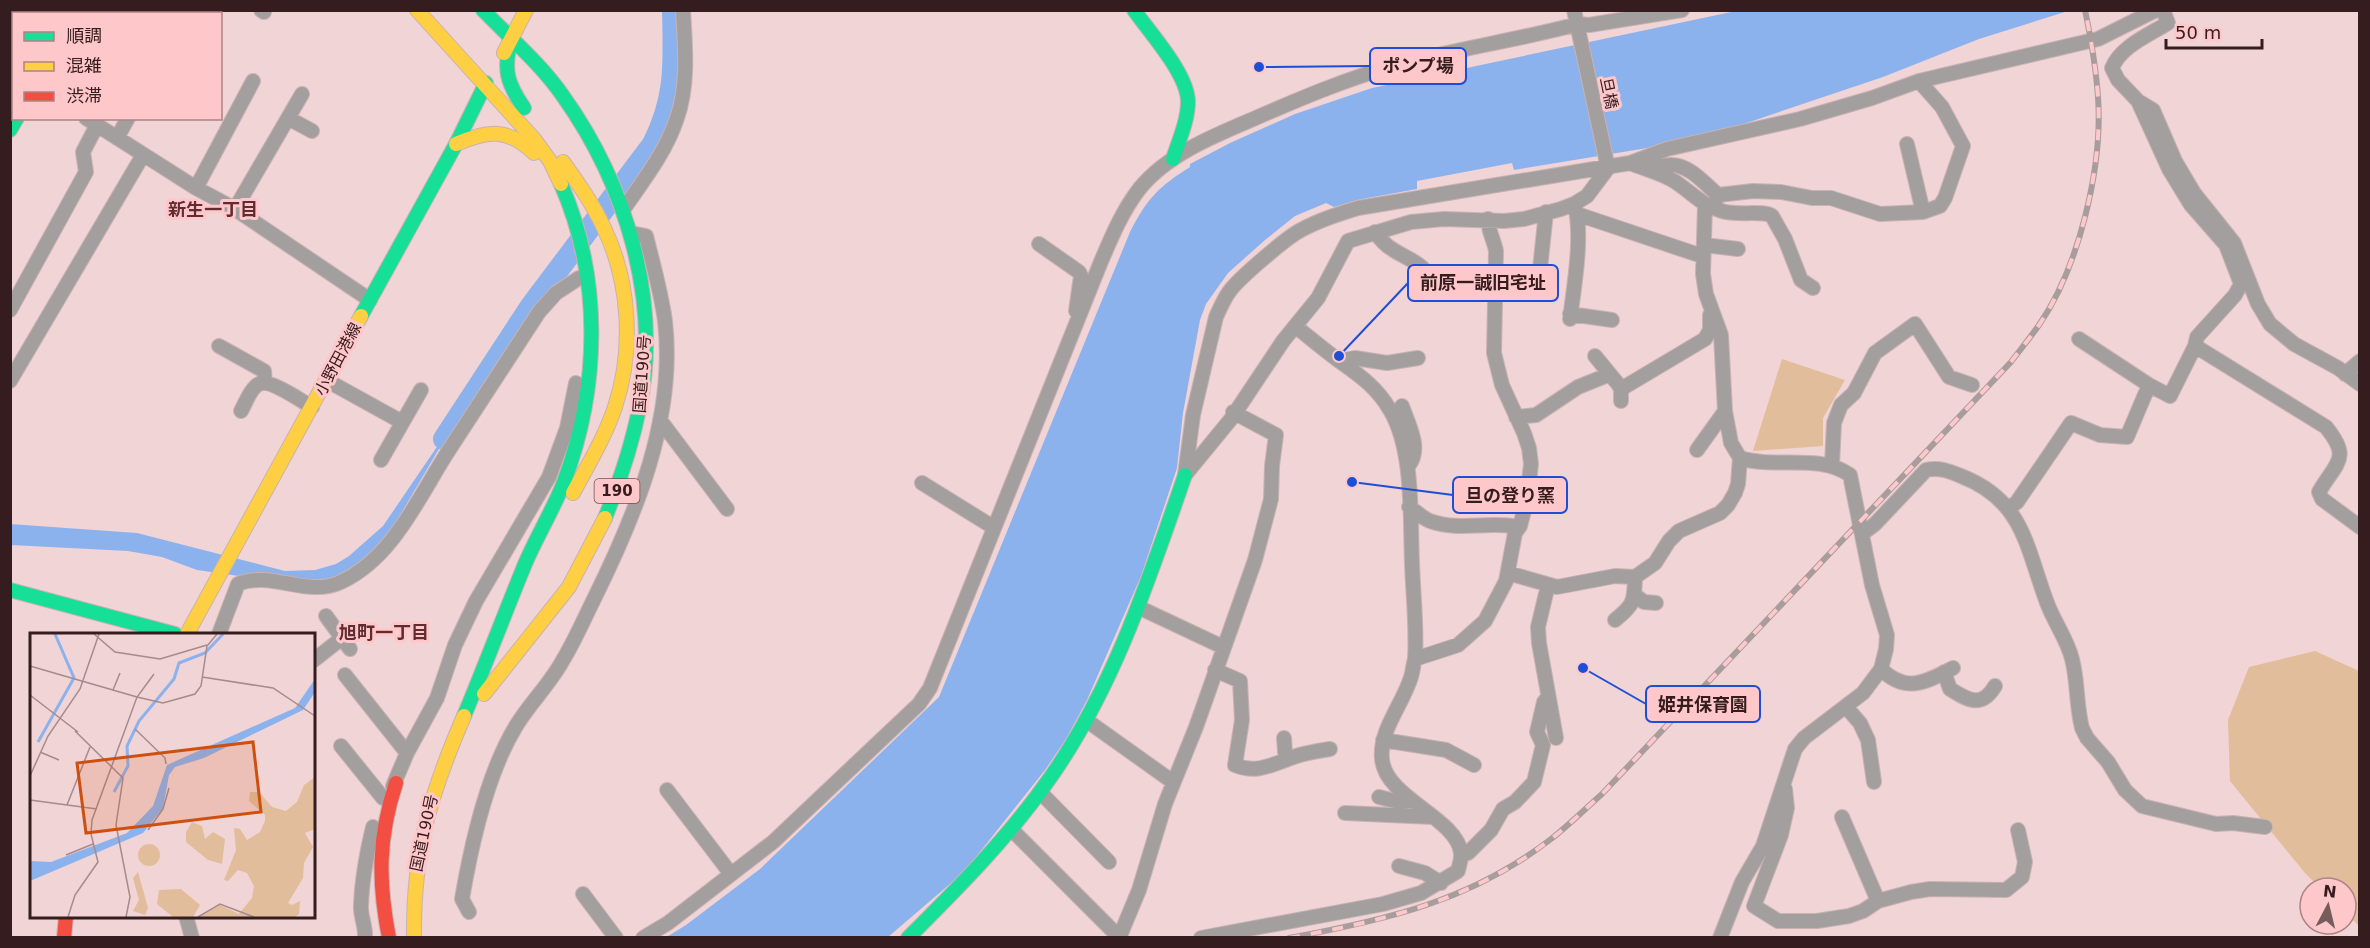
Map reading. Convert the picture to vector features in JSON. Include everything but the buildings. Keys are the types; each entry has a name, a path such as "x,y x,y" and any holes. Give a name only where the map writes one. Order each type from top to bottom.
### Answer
{"main road":[{"name":"国道190号","path":"414,938 413,884 424,821 433,789 489,659 524,567 563,483 581,426 591,366 592,299 584,275 586,257 554,168 486,83 417,10"},
{"name":"国道190号","path":"457,734 495,679 568,588 608,512 630,455 642,396 646,347 643,292 631,233 599,154 563,96 483,10"},
{"path":"489,659 594,454 615,405 621,383 627,338 621,281 607,235 562,160 509,86 505,65 511,40 526,10"},
{"path":"1134,10 1180,79 1187,94 1187,113 1173,159"},
{"name":"小野田港線","path":"189,633 511,40"},
{"path":"456,144 478,134 489,133 513,136 524,142 535,155 576,225"},
{"path":"908,938 975,871 1011,829 1067,754 1086,720 1138,607 1185,475"},
{"path":"10,590 171,633"},
{"path":"388,938 381,894 380,847 389,803 396,783"},
{"path":"64,938 66,918"}],"street":[{"path":"622,208 661,155 678,116 684,85 684,10"},
{"path":"643,938 668,923 773,842 919,704 930,688 1077,319 1120,218 1141,187 1173,159 1226,130 1343,81 1398,65 1577,22 1589,25 1682,10"},
{"path":"1630,164 1667,149 1800,119 1872,98 1919,81 2098,39 2156,10"},
{"path":"2163,10 2168,23 2124,51 2116,59 2112,68 2118,80 2138,101 2153,110 2175,161 2194,193 2234,243 2258,304 2270,324 2294,344 2321,358 2360,384"},
{"name":"旦橋","path":"1577,22 1607,164"},
{"path":"195,188 253,81"},
{"path":"1712,203 1753,191 1831,198 1880,214 1923,212 1940,206 1945,198 1963,146 1942,107 1919,81"},
{"path":"235,209 302,94"},
{"path":"2079,339 2149,385 2170,396 2195,346 2197,337 2235,295 2241,284 2226,245 2191,205 2169,169 2138,101"},
{"path":"288,118 312,131"},
{"path":"117,138 127,120"},
{"path":"10,310 86,172 83,152 92,122 195,188 235,209 370,300"},
{"path":"1907,144 1923,212"},
{"path":"10,381 143,155"},
{"path":"1607,164 1587,196 1575,209 1576,254 1570,317 1612,320"},
{"path":"1185,475 1192,415 1216,316 1230,290 1297,231 1323,219 1358,208 1607,164 1630,164 1673,180 1727,213 1763,213 1772,216 1785,239 1801,280 1813,288"},
{"path":"1508,573 1557,587 1615,576 1635,577 1655,563 1669,541 1679,531 1720,513 1728,505 1738,484 1740,458 1731,443 1725,411 1720,335 1702,274 1703,251 1712,203"},
{"path":"1185,475 1231,419 1233,412 1282,340 1318,298 1348,241 1422,221 1444,219 1504,221 1524,219 1546,212 1575,209 1703,251 1738,249"},
{"path":"1540,269 1546,212"},
{"path":"1414,659 1458,645 1472,634 1490,613 1508,573 1515,533 1520,526 1527,499 1531,464 1524,433 1502,385 1494,353 1496,251 1488,219"},
{"path":"1375,232 1391,249 1423,267 1431,282 1431,292"},
{"path":"469,912 462,899 467,867 502,754 516,726 564,660 621,542 651,460 660,420 666,351 664,321 646,237 631,233"},
{"path":"1038,244 1079,272 1081,276 1075,308 1077,319"},
{"path":"219,633 238,584 245,581 270,581 310,588 327,587 354,574 392,540 539,312 556,293 584,275"},
{"path":"365,938 364,918 360,908 366,854 375,818 383,798 396,783 406,753 437,698 455,645 476,601 549,477 560,451 575,390 584,275"},
{"path":"1679,344 1698,337 1703,330 1709,300"},
{"path":"1594,356 1621,395 1705,339 1710,330 1709,300"},
{"path":"1832,465 1834,423 1841,405 1854,393 1875,353 1915,324 1949,377 1972,385"},
{"path":"1201,938 1383,904 1421,893 1458,871 1461,854 1458,841 1412,801 1386,773 1382,763 1383,740 1411,677 1414,659 1407,466 1403,440 1390,410 1359,373 1339,361 1295,326"},
{"path":"219,346 264,371 265,382"},
{"path":"2195,346 2326,427 2338,441 2342,452 2338,464 2319,492 2322,499 2360,527"},
{"path":"1339,361 1355,358 1387,363 1418,358"},
{"path":"2345,374 2360,361"},
{"path":"1516,417 1536,415 1578,387 1608,375"},
{"path":"326,380 402,423"},
{"path":"241,411 255,386 265,382 312,407"},
{"path":"2008,509 2017,502 2071,423 2100,435 2127,437 2149,385"},
{"path":"381,460 421,390"},
{"path":"1402,406 1415,446 1413,459 1407,466"},
{"path":"1697,450 1725,411"},
{"path":"1011,829 1119,937 1138,890 1173,782 1196,727 1255,560 1271,499 1276,435 1233,412"},
{"path":"660,420 728,509"},
{"path":"1720,938 1742,882 1763,846 1796,748 1804,738 1869,687 1881,669 1887,635 1872,585 1850,474 1832,465 1753,462 1740,458"},
{"path":"1863,533 1875,524 1926,470 1936,468 1975,482 2008,509 2020,525 2046,602 2071,656 2082,728 2087,738 2108,762 2125,790 2142,806 2154,810 2216,824 2234,823 2265,827"},
{"path":"922,483 993,527"},
{"path":"1409,507 1428,520 1459,528 1495,524 1512,526 1515,533"},
{"path":"1615,620 1630,608 1636,596 1635,577"},
{"path":"1548,585 1538,627 1556,738"},
{"path":"1636,596 1644,602 1656,603"},
{"path":"1138,607 1223,647"},
{"path":"315,660 346,644 326,616"},
{"path":"1881,669 1903,683 1916,685 1949,670 1950,689 1962,697 1979,702 1988,698 1995,686"},
{"path":"1215,670 1240,681 1242,720 1234,765 1245,769 1260,769 1287,759 1330,749"},
{"path":"345,675 406,753"},
{"path":"1461,854 1468,853 1491,830 1503,809 1515,802 1534,782 1543,745 1538,732 1544,702 1548,697"},
{"path":"1846,707 1860,723 1868,740 1874,782"},
{"path":"1086,720 1173,782"},
{"path":"1284,738 1287,759"},
{"path":"1383,740 1446,750 1474,765"},
{"path":"341,746 383,798"},
{"path":"1784,782 1787,808 1781,835 1754,906 1778,921 1817,921 1849,916 1878,901 1930,889 2006,890 2022,877 2025,862 2018,830"},
{"path":"667,790 731,874"},
{"path":"1040,792 1109,862"},
{"path":"1379,797 1399,802 1412,801"},
{"path":"1345,813 1432,817"},
{"path":"1842,817 1878,901"},
{"path":"1399,866 1425,873 1441,883"},
{"path":"583,894 616,938"},
{"path":"187,918 192,938"}],"shaded area":[{"path":"1782,359 1845,380 1823,418 1823,446 1753,451"},
{"path":"2315,651 2359,671 2359,926 2358,876 2308,876 2230,781 2228,720 2249,667"}],"water":[{"path":"1736,11 2068,11 1979,39 1883,77 1696,140 1514,170 1512,163 1417,181 1417,189 1357,200 1334,207 1326,203 1295,216 1228,273 1206,304 1200,320 1183,413 1177,468 1141,576 1087,700 1066,739 1045,770 964,872 888,937 665,938 686,925 760,869 939,697 1130,232 1148,202 1161,188 1190,167 1190,164 1230,143 1295,114 1372,88"},
{"path":"460,413 389,534 370,554 336,579 318,583 246,577 197,570 162,557 128,551 11,545 10,524 137,533 285,571 315,570 336,564 349,556 383,526"}],"waterway":[{"path":"444,439 531,306 653,144 661,127 670,95 673,63 673,10"}],"railway":[{"path":"1289,938 1360,924 1459,893 1521,860 1551,839 1602,794 2011,362 2039,325 2066,275 2077,246 2092,185 2099,125 2098,97 2085,10"}],"traffic: fast":[{"path":"483,10 545,73 585,130 604,166 633,243 646,324 645,365 640,405 633,434 621,477 605,518"},
{"path":"1134,10 1175,66 1186,90 1188,101 1186,116 1173,159"},
{"path":"511,40 507,60 508,76 524,108"},
{"path":"361,316 456,144 486,83"},
{"path":"10,130 16,120"},
{"path":"464,716 525,564 564,482 576,445 584,408 590,370 589,294 584,257 561,184"},
{"path":"908,938 1000,841 1034,800 1073,743 1093,707 1128,631 1185,475"},
{"path":"10,590 171,633"}],"traffic: slow":[{"path":"417,10 534,139 550,161 561,184"},
{"path":"504,53 526,10"},
{"path":"456,144 488,134 506,135 534,153"},
{"path":"563,162 595,211 613,249 624,293 627,340 625,363 615,407 601,440 573,493"},
{"path":"188,633 361,316"},
{"path":"484,694 569,587 605,518"},
{"path":"414,938 414,907 420,850 433,798 464,716"}],"traffic: jam":[{"path":"389,938 383,897 382,860 386,822 396,783"},
{"path":"64,938 66,918"}],"place":[{"name":"ポンプ場","path":"1259,67"},
{"name":"前原一誠旧宅址","path":"1339,356"},
{"name":"旦の登り窯","path":"1352,482"},
{"name":"姫井保育園","path":"1583,668"}],"district":[{"name":"新生一丁目","path":"213,209"},
{"name":"旭町一丁目","path":"384,632"}]}
